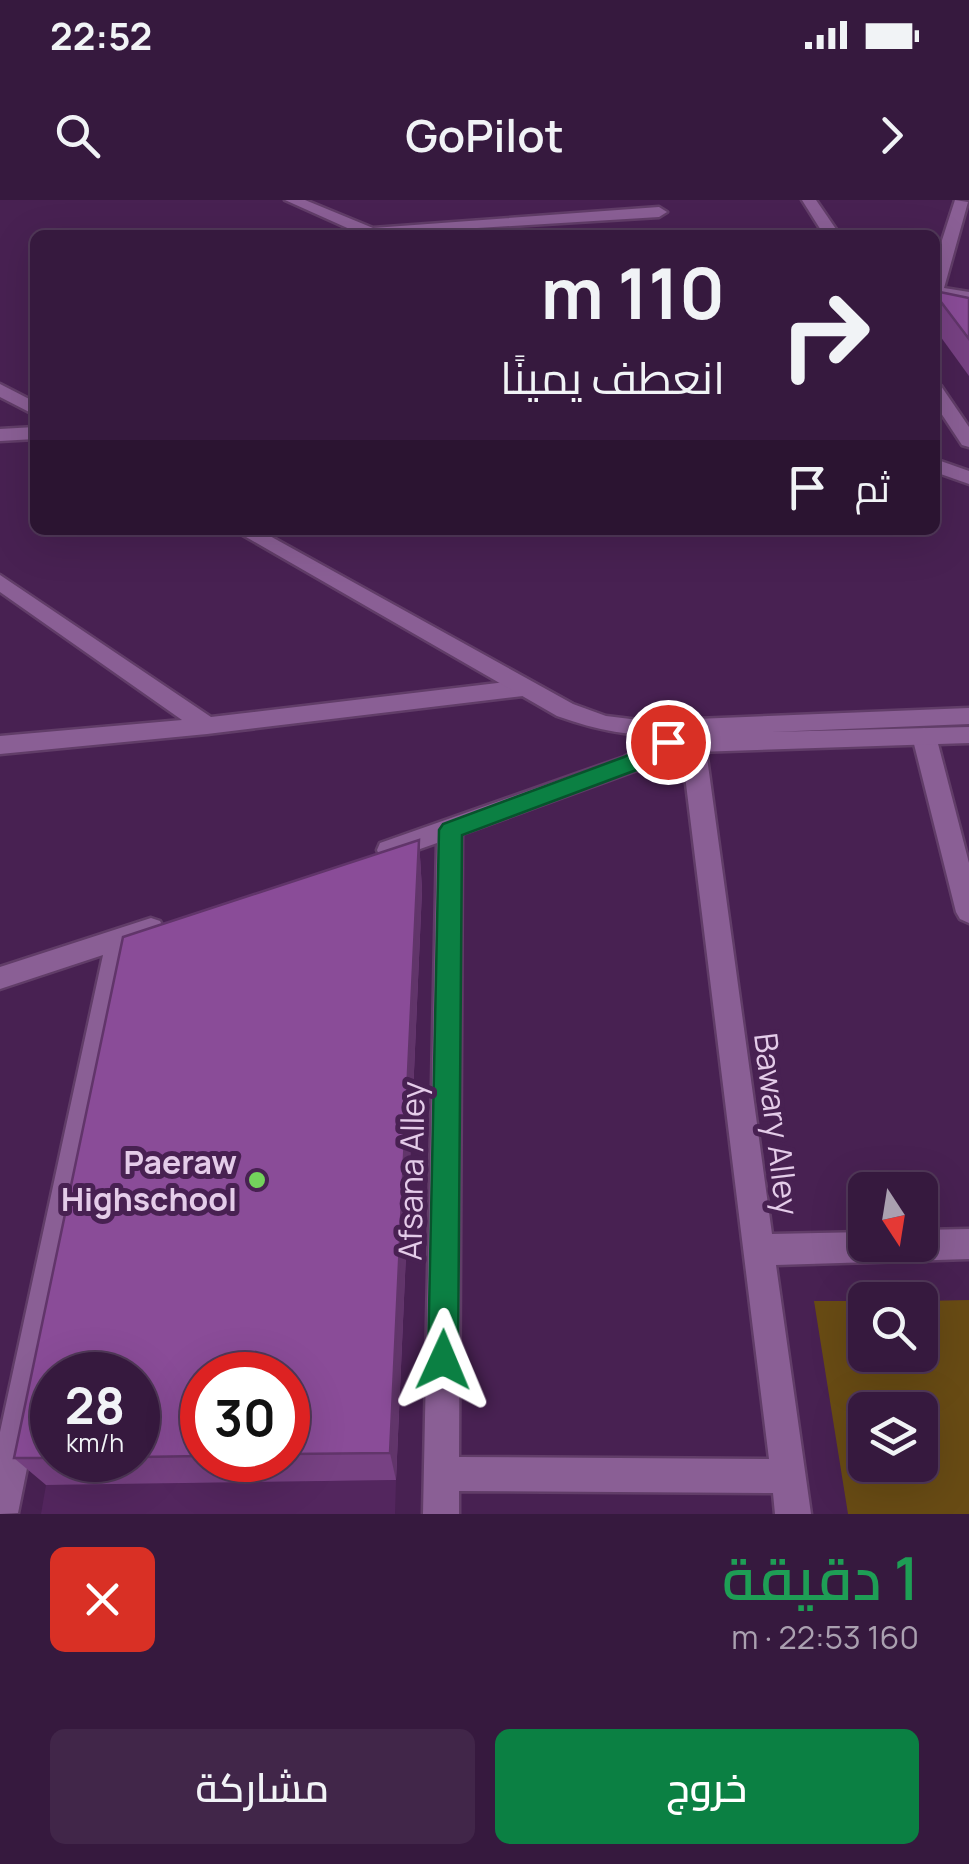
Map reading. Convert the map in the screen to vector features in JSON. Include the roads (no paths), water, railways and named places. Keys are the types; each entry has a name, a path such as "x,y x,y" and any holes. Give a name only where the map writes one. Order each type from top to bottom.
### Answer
{"street":[{"path":"809,200 829,230"},
{"path":"299,201 365,230"},
{"path":"940,272 960,202"},
{"path":"426,230 659,212"},
{"path":"940,291 969,297"},
{"path":"0,389 30,407"},
{"path":"940,395 961,418 969,442"},
{"path":"0,435 30,433"},
{"path":"940,467 969,478"},
{"path":"253,535 565,710 644,738 681,743 969,735"},
{"path":"0,582 207,726"},
{"path":"0,745 207,726 523,688"},
{"path":"619,727 969,716"},
{"path":"924,736 969,912"},
{"path":"358,860 450,830 681,743"},
{"name":"Bawary Alley","path":"681,743 758,1250 793,1514"},
{"name":"Afsana Alley","path":"441,1514 450,830"},
{"path":"0,978 175,921"},
{"path":"0,1512 120,940"},
{"path":"758,1250 969,1244"},
{"path":"442,1474 788,1476"}],"place":[{"name":"Paeraw Highschool","path":"257,1180"}]}
